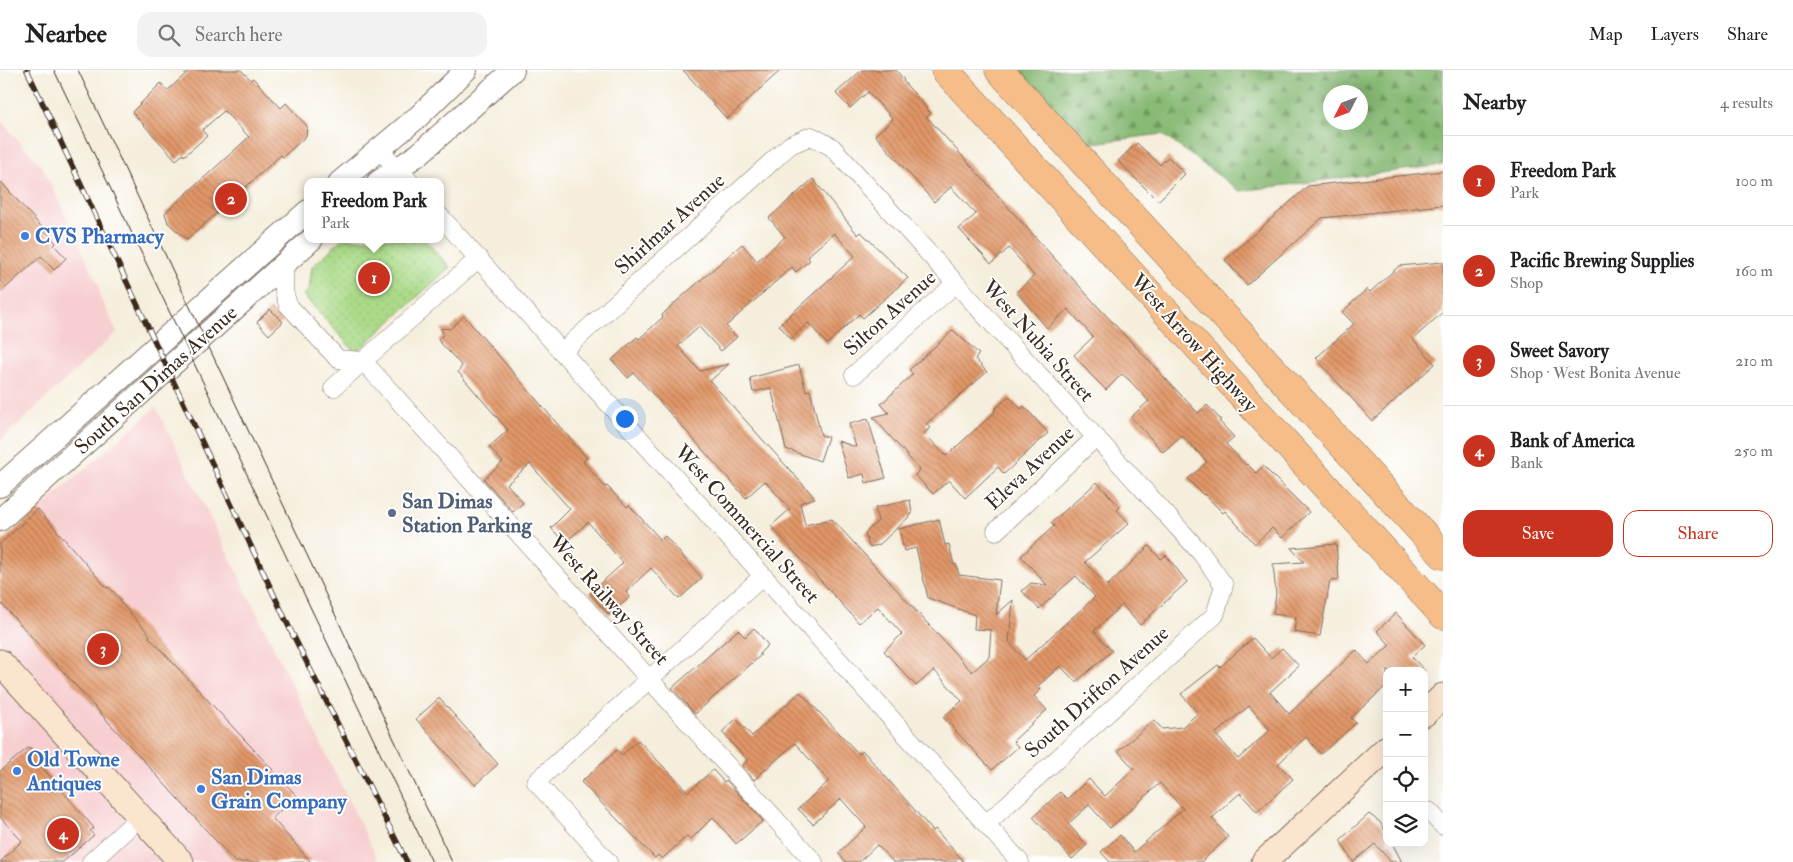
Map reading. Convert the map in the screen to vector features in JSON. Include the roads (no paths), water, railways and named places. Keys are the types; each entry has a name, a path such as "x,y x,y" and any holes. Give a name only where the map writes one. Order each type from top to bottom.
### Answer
{"main road":[{"name":"West Arrow Highway","path":"945,70 1443,615"},
{"name":"West Arrow Highway","path":"999,70 1443,555"},
{"path":"0,662 181,862"},
{"path":"1426,712 1443,696"},
{"path":"1264,862 1383,752"}],"street":[{"path":"345,178 419,116 466,70"},
{"path":"379,149 404,175 419,154 513,70"},
{"name":"West Nubia Street","path":"811,136 832,147 1201,553 1224,585"},
{"name":"Shirlmar Avenue","path":"562,352 790,145 811,136"},
{"name":"South San Dimas Avenue","path":"0,486 304,215"},
{"name":"West Commercial Street","path":"444,220 1020,862"},
{"name":"South San Dimas Avenue","path":"0,520 308,243"},
{"path":"333,388 479,258"},
{"path":"284,265 284,291 288,305 338,359 363,361"},
{"name":"Silton Avenue","path":"854,375 956,283"},
{"name":"West Railway Street","path":"363,361 814,862"},
{"name":"Eleva Avenue","path":"996,531 1096,438"},
{"path":"608,862 536,782 763,576"},
{"name":"South Drifton Avenue","path":"986,824 1215,615 1224,585"},
{"path":"1429,810 1443,826"},
{"path":"91,862 140,817"}],"tram line":[{"path":"54,70 432,862"},
{"path":"78,70 452,862"}],"railway":[{"path":"27,70 290,629 407,862"}],"place":[{"name":"Pacific Brewing Supplies","path":"231,199"},
{"name":"CVS Pharmacy","path":"25,236"},
{"name":"Freedom Park","path":"374,278"},
{"name":"San Dimas Station Parking","path":"392,513"},
{"name":"Sweet Savory","path":"103,649"},
{"name":"Old Towne Antiques","path":"17,771"},
{"name":"San Dimas Grain Company","path":"201,789"},
{"name":"Bank of America","path":"63,834"}]}
